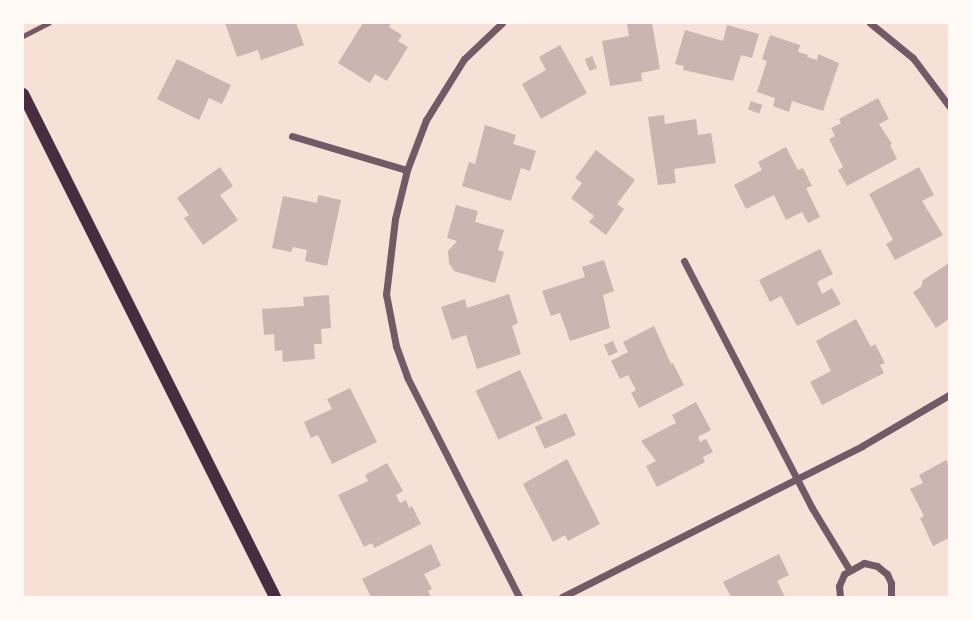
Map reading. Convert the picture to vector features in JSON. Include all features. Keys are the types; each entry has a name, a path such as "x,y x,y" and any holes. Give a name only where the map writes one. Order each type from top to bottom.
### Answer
{"main road":[{"path":"23,94 275,597"}],"street":[{"path":"502,23 464,59 426,120 407,170 390,242 387,268 388,316 407,377 519,597"},
{"path":"870,23 913,58 949,106"},
{"path":"292,136 407,170"},
{"path":"684,261 797,478 849,569"},
{"path":"562,597 797,478 949,395"},
{"path":"840,597 840,583 849,569 864,563 880,568 890,580 891,597"}],"lane":[{"path":"23,36 49,23"}],"building":[{"path":"225,23 296,23 304,45 261,60 258,50 237,57"},
{"path":"363,23 391,23 389,27 402,35 398,41 408,47 387,81 375,74 370,83 338,63"},
{"path":"627,23 652,23 660,69 641,73 642,81 610,86 602,41 629,36"},
{"path":"727,25 759,34 752,58 741,55 733,81 683,70 684,66 675,64 685,30 723,41"},
{"path":"770,35 800,45 798,52 808,55 807,57 817,60 818,54 839,63 823,111 792,101 789,112 773,106 775,98 757,92 767,61 762,59"},
{"path":"560,45 587,93 541,119 522,84 546,70 539,57"},
{"path":"592,56 597,68 590,71 585,59"},
{"path":"177,59 231,85 222,104 209,98 199,120 157,99"},
{"path":"878,98 889,119 879,124 892,144 890,145 897,159 847,186 838,170 843,167 829,139 835,136 831,128 841,123 839,119"},
{"path":"751,101 762,105 759,114 748,109"},
{"path":"664,115 665,124 696,119 698,135 711,133 716,163 674,169 676,183 658,185 648,117"},
{"path":"485,125 516,135 513,144 536,151 530,171 521,168 511,201 462,186 469,162 475,164"},
{"path":"786,147 798,170 803,168 812,186 806,188 820,217 808,223 802,212 786,220 774,195 746,209 734,185 762,170 758,162"},
{"path":"596,150 635,180 617,204 624,209 606,235 589,222 594,216 571,198 582,183 575,178"},
{"path":"220,167 233,186 220,195 238,220 203,245 184,218 189,215 177,198"},
{"path":"919,167 934,195 922,201 943,235 895,260 886,244 893,240 869,194"},
{"path":"318,195 341,200 327,266 305,261 307,250 293,247 291,252 272,248 283,196 317,203"},
{"path":"456,205 478,211 475,222 504,230 498,250 504,252 495,283 454,271 449,263 448,251 457,241 447,238"},
{"path":"820,249 833,274 817,282 822,294 832,288 841,304 797,326 781,296 770,302 759,280"},
{"path":"604,260 614,291 603,295 610,328 570,341 560,313 551,316 542,291 585,277 582,267"},
{"path":"949,263 949,319 936,328 913,292 921,287 923,280"},
{"path":"509,294 518,323 512,326 521,354 477,369 466,335 452,340 441,307 465,299 467,308"},
{"path":"329,295 331,328 321,329 322,344 314,344 315,359 283,362 282,350 275,351 274,334 264,335 262,309 304,306 303,297"},
{"path":"856,319 871,347 875,344 885,363 880,365 884,373 822,405 810,382 831,371 816,341"},
{"path":"654,326 684,385 639,408 631,393 636,390 628,375 620,379 611,361 628,352 623,342"},
{"path":"613,341 618,352 609,356 604,345"},
{"path":"520,370 543,419 498,440 476,391"},
{"path":"350,388 377,442 332,464 318,435 311,438 304,422 332,409 327,399"},
{"path":"696,402 711,430 698,437 700,442 706,439 713,452 703,457 705,462 657,487 646,466 656,461 641,441 676,423 672,415"},
{"path":"566,413 576,435 545,449 535,427"},
{"path":"567,459 600,524 568,541 565,535 553,542 523,484"},
{"path":"946,460 949,466 949,538 933,546 920,518 924,516 910,489 923,483 919,475"},
{"path":"387,463 403,491 396,495 400,503 406,500 409,508 412,506 421,524 374,548 372,543 364,547 338,495 368,481 365,475"},
{"path":"431,544 441,566 424,574 432,589 428,591 431,597 371,597 362,579"},
{"path":"779,554 789,575 777,581 785,597 731,597 723,582"}]}
